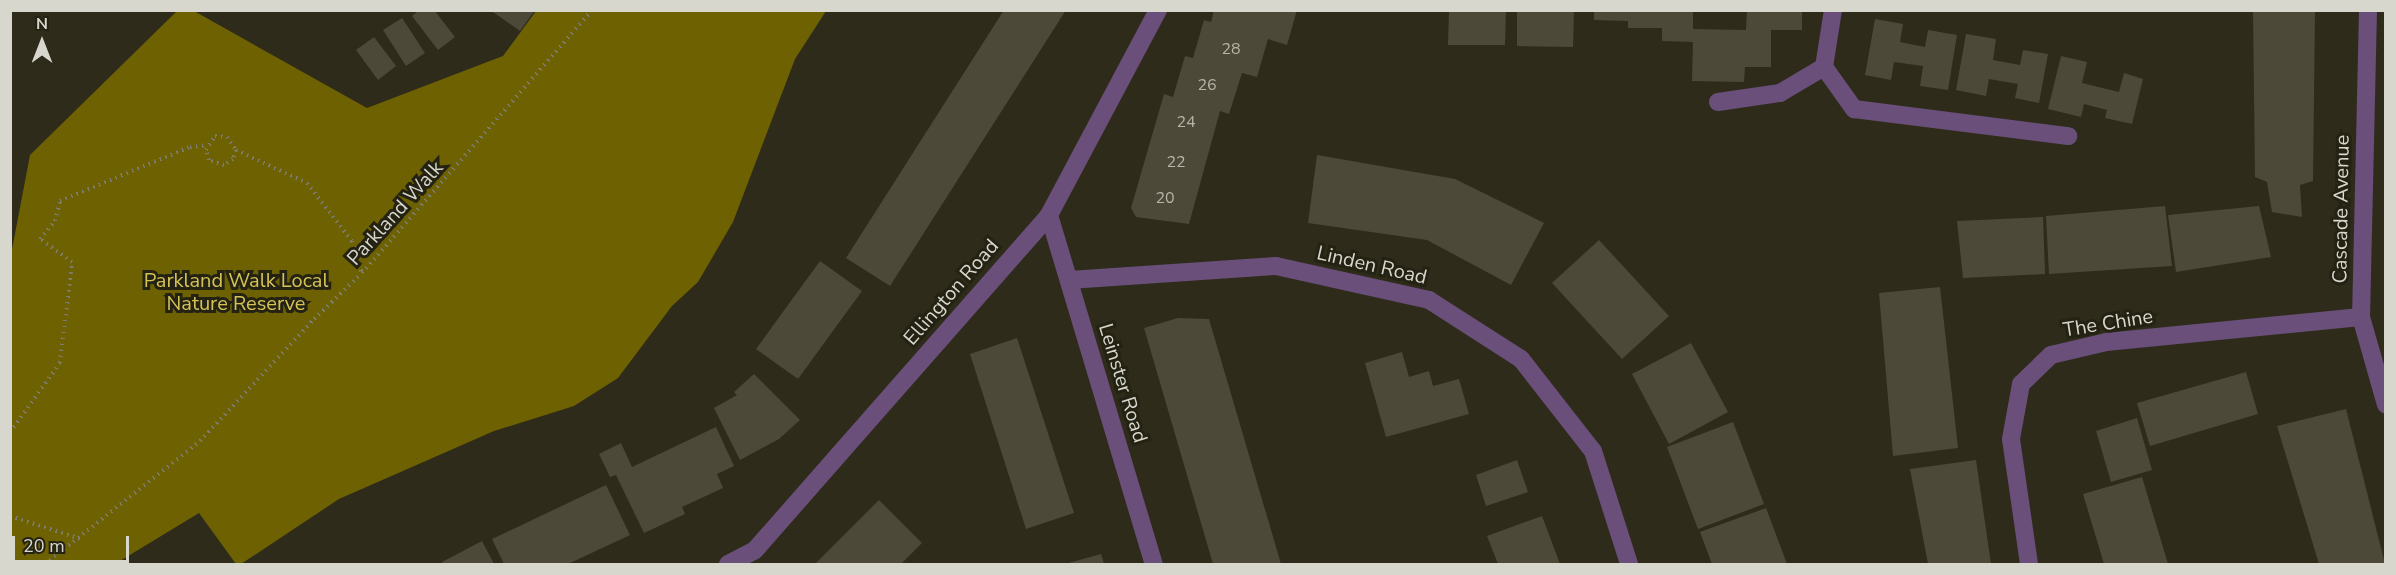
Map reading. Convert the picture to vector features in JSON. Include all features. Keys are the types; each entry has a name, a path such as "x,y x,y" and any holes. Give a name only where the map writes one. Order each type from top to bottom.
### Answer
{"street":[{"name":"Ellington Road","path":"728,564 755,550 1049,215 1158,10"},
{"path":"1833,10 1824,68 1854,109 2068,136"},
{"name":"Cascade Avenue","path":"2368,10 2361,317 2385,405"},
{"path":"1718,102 1780,93 1824,68"},
{"name":"Leinster Road","path":"1049,215 1154,564"},
{"name":"Linden Road","path":"1069,280 1276,266 1429,300 1521,359 1593,451 1629,564"},
{"name":"The Chine","path":"2029,564 2011,439 2021,384 2051,355 2106,342 2361,317"}],"path":[{"name":"Parkland Walk","path":"45,564 81,539 200,441 314,319 363,273 592,10"},
{"path":"10,432 60,363 72,262 40,239 55,221 60,201 190,147 207,145 215,136 222,136 231,140 236,150 307,183 352,241 363,273"},
{"path":"207,145 209,160 219,165 233,159 236,150"},
{"path":"10,516 81,539"}],"green space":[{"name":"Parkland Walk Local Nature Reserve","path":"178,10 194,11 367,108 503,56 536,11 826,11 795,59 733,222 698,282 672,306 618,378 574,406 494,431 339,499 241,564 236,564 199,513 115,564 11,564 10,260 30,155"}],"building":[{"path":"419,10 434,10 455,37 438,50 412,16"},
{"path":"490,10 535,10 520,31"},
{"path":"1004,10 1066,10 890,286 846,258"},
{"path":"1214,10 1297,10 1287,45 1268,39 1257,77 1242,73 1229,114 1220,111 1189,224 1136,217 1131,208 1164,94 1173,97 1185,56 1193,58 1204,20 1211,22"},
{"path":"1449,10 1506,10 1505,45 1448,45"},
{"path":"1517,10 1574,10 1573,47 1517,46"},
{"path":"1594,10 1693,10 1693,29 1746,30 1747,10 1802,10 1802,30 1771,30 1771,67 1745,67 1744,82 1692,81 1693,42 1662,41 1662,28 1628,28 1628,21 1594,20"},
{"path":"2253,10 2315,10 2313,181 2300,185 2302,217 2272,212 2267,182 2255,177"},
{"path":"402,18 425,53 406,66 383,30"},
{"path":"1875,19 1903,24 1900,42 1925,47 1928,30 1957,35 1948,90 1920,86 1923,66 1894,62 1891,80 1865,75"},
{"path":"1966,34 1996,39 1993,60 2020,65 2023,50 2048,54 2039,103 2015,98 2018,84 1989,79 1986,96 1956,90"},
{"path":"374,37 396,66 378,80 356,50"},
{"path":"2061,56 2087,62 2082,83 2119,92 2124,73 2143,79 2132,124 2105,118 2107,110 2084,104 2081,117 2048,109"},
{"path":"1317,155 1455,179 1544,223 1511,285 1427,240 1308,223"},
{"path":"2165,206 2172,266 2049,274 2046,216"},
{"path":"2259,206 2271,257 2176,272 2168,215"},
{"path":"2043,217 2045,274 1963,278 1957,221"},
{"path":"1599,240 1669,316 1622,359 1552,283"},
{"path":"820,261 862,291 798,379 756,349"},
{"path":"1940,287 1958,448 1893,456 1879,293"},
{"path":"1178,318 1209,319 1281,564 1213,564 1144,328"},
{"path":"1017,338 1074,513 1026,529 970,354"},
{"path":"1691,343 1728,412 1669,444 1632,374"},
{"path":"1402,352 1409,377 1429,371 1433,386 1459,379 1469,414 1386,437 1365,363"},
{"path":"2246,372 2258,414 2150,446 2137,403"},
{"path":"754,374 800,420 779,439 740,460 714,408 737,395 734,392"},
{"path":"2346,409 2385,564 2319,564 2277,426"},
{"path":"2137,418 2152,470 2111,482 2096,431"},
{"path":"1733,422 1764,504 1698,529 1667,447"},
{"path":"716,427 734,466 717,474 723,488 682,507 685,514 644,533 616,475 610,477 599,454 621,443 632,467"},
{"path":"1517,460 1528,492 1486,506 1476,475"},
{"path":"1976,460 1991,564 1928,564 1910,469"},
{"path":"2142,477 2168,564 2104,564 2083,494"},
{"path":"606,485 630,535 568,564 504,564 492,539"},
{"path":"879,500 922,543 901,564 815,564"},
{"path":"1766,508 1787,564 1712,564 1700,532"},
{"path":"1542,516 1560,564 1498,564 1487,536"},
{"path":"482,541 494,564 443,564 442,562"},
{"path":"1101,554 1104,564 1065,564"}]}
